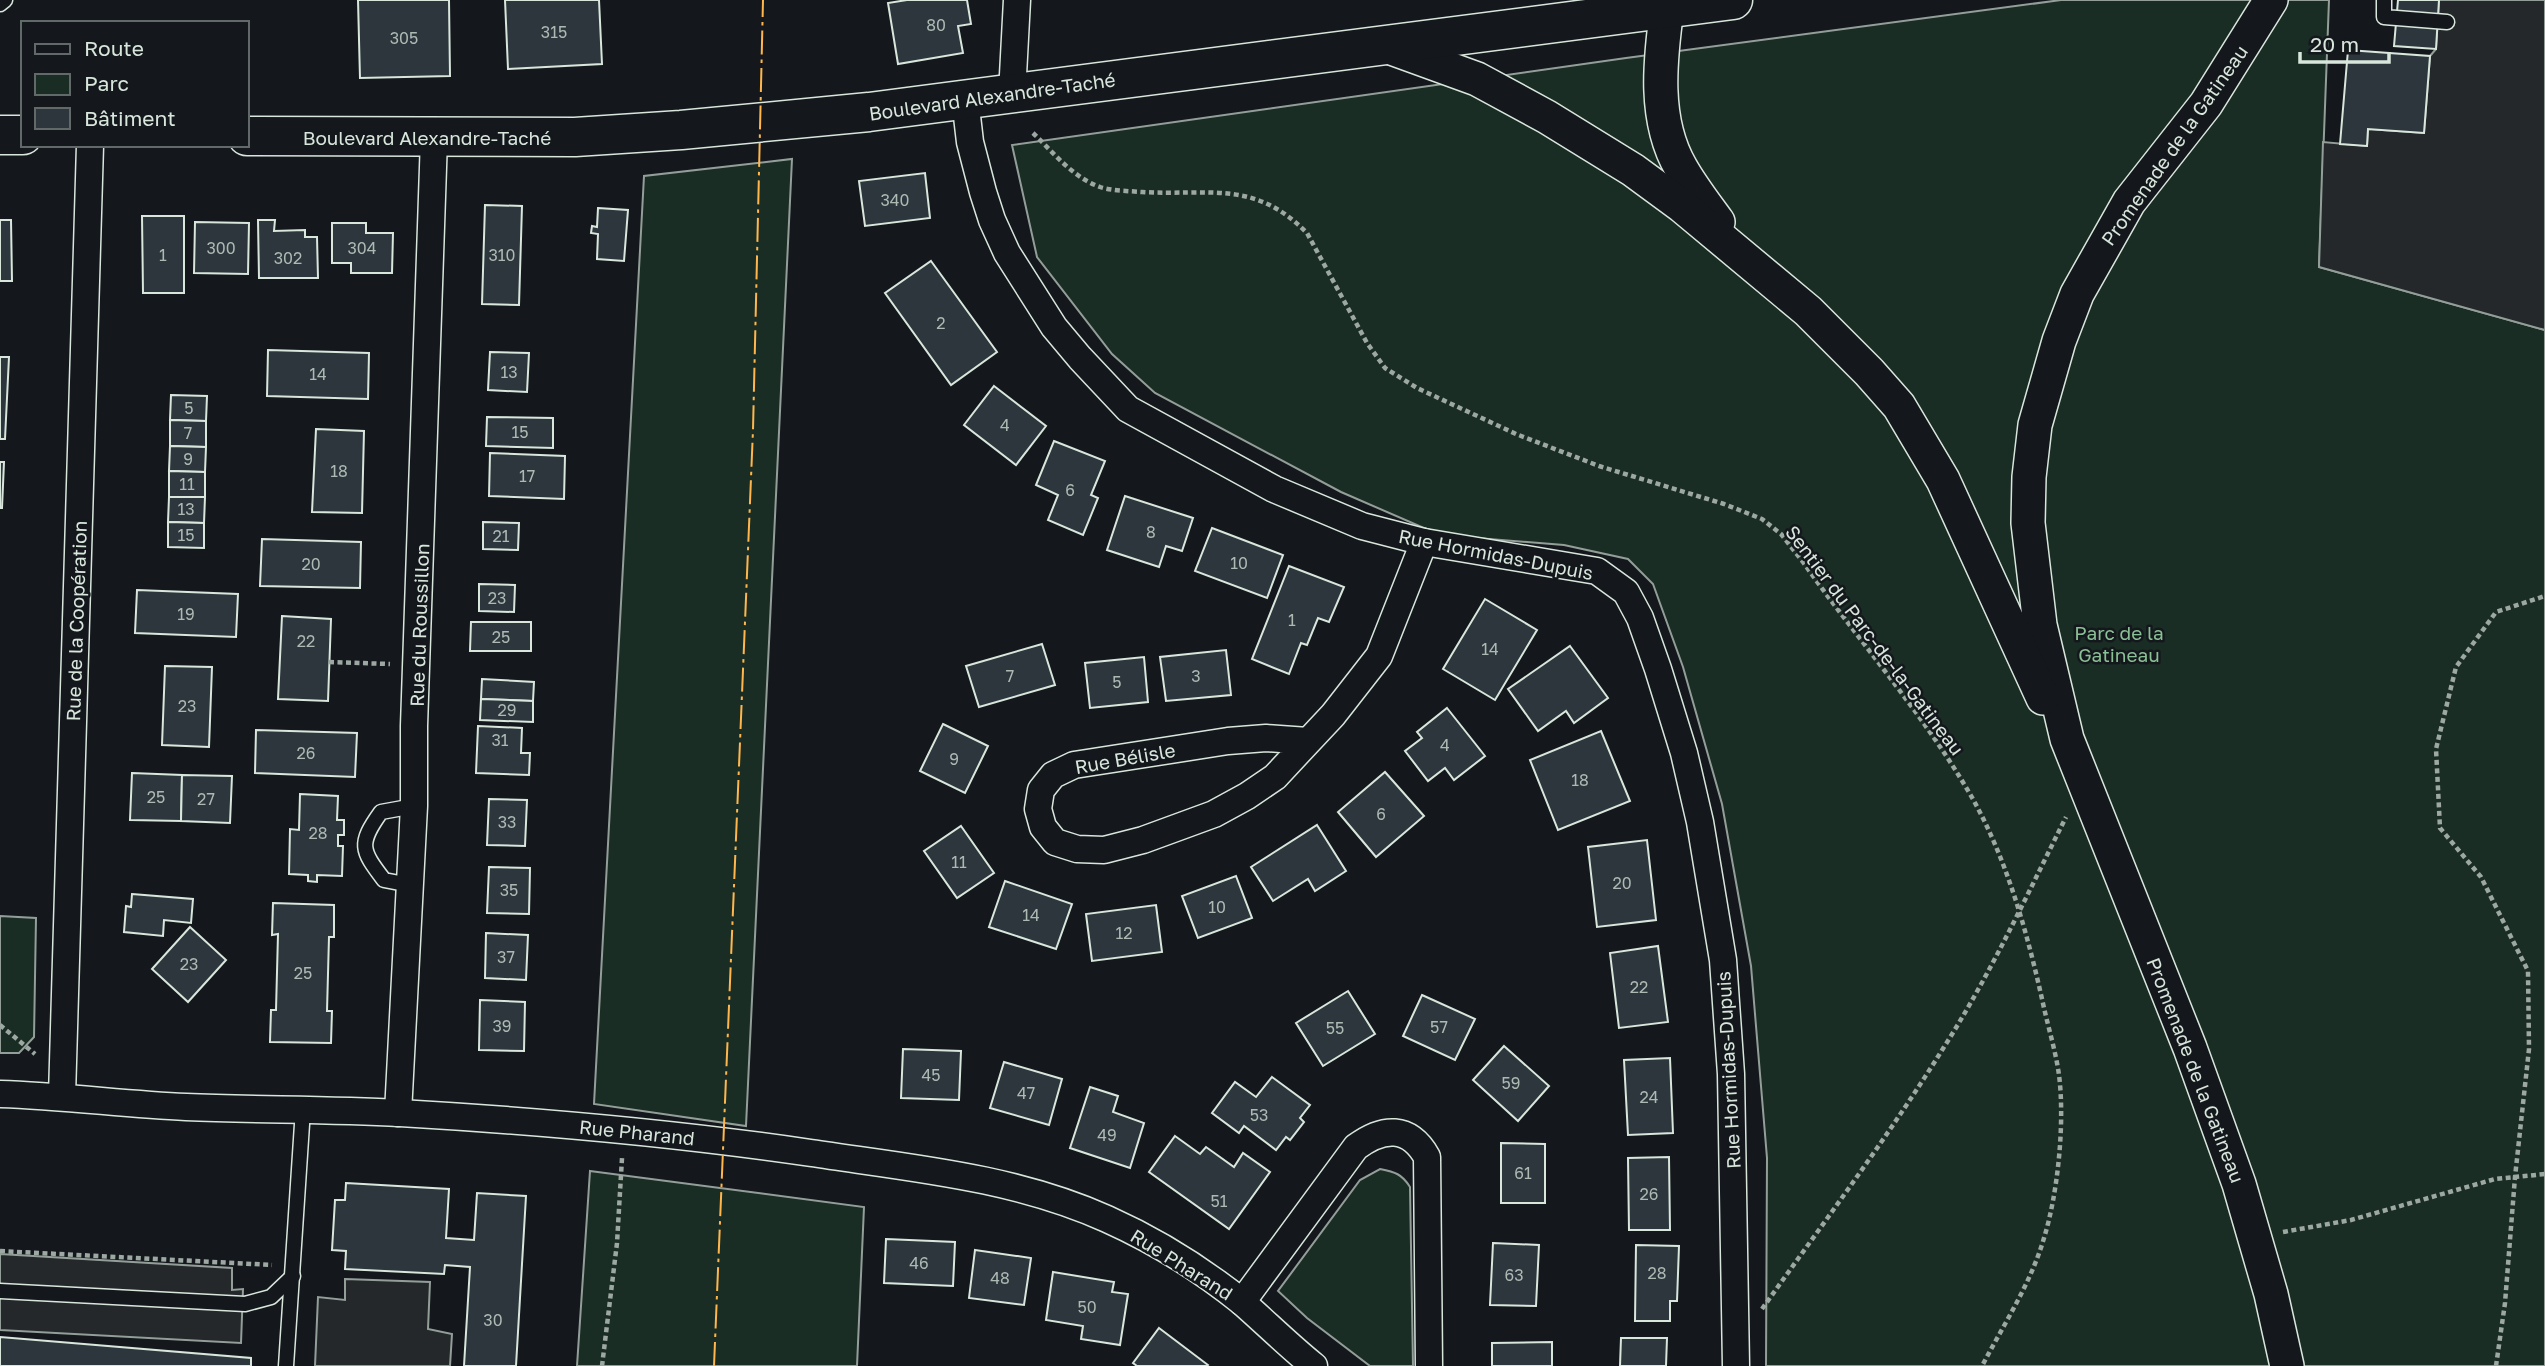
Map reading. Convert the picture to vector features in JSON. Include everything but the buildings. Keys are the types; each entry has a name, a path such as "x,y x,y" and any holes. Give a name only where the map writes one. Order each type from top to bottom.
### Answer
{"main road":[{"name":"Boulevard Alexandre-Taché","path":"248,136 575,137 681,131 869,112 1386,46 1647,7 1732,0"},
{"path":"0,135 21,135"}],"street":[{"path":"1012,94 1017,0"},
{"name":"Promenade de la Gatineau","path":"2272,0 2206,104 2129,202 2077,294 2059,341 2038,414 2029,477 2028,523 2039,625 2067,739 2190,1048 2239,1184 2255,1236 2287,1366"},
{"name":"Promenade de la Gatineau","path":"1647,7 1662,107 1679,166 1741,256"},
{"name":"Promenade de la Gatineau","path":"1386,46 1477,79 1547,117 1643,177 1808,311 1869,372 1899,406 1922,442 1966,528 2002,611 2083,781"},
{"name":"Rue Hormidas-Dupuis","path":"965,99 970,142 983,192 1007,253 1054,327 1128,409 1274,489 1362,526 1424,542 1597,571 1626,592 1640,618 1684,753 1700,822 1723,960 1731,1074 1736,1356"},
{"name":"Rue du Roussillon","path":"398,1113 414,806 414,726 434,138"},
{"name":"Rue de la Coopération","path":"62,1096 90,147"},
{"name":"Rue Bélisle","path":"1308,741 1266,738 1228,741 1074,765 1052,775 1041,790 1038,808 1043,827 1055,842 1077,849 1104,849 1143,840 1214,814 1247,796 1275,776 1333,715 1379,656 1424,542"},
{"name":"Rue Pharand","path":"0,1094 62,1096 181,1107 398,1113 623,1129 949,1173 1051,1198 1107,1219 1151,1242 1242,1302 1314,1366"},
{"name":"Rue Pharand","path":"1242,1302 1356,1147 1369,1137 1385,1131 1406,1135 1420,1144 1427,1157 1429,1366"}],"lane":[{"path":"0,4 5,0"},
{"path":"2384,0 2384,17 2447,22"},
{"path":"410,886 384,880 366,856 366,833 381,812 414,806"},
{"path":"286,1366 303,1109"},
{"path":"0,1291 245,1304 271,1297 293,1276"}],"path":[{"name":"Sentier du Parc-de-la-Gatineau","path":"1033,133 1074,172 1101,187 1171,193 1217,191 1253,197 1271,204 1293,219 1307,233 1367,344 1385,368 1428,394 1516,434 1599,466 1724,504 1773,526 1803,562 1935,741 1970,795 1997,852 2019,912 2059,1076 2059,1152 2050,1212 2033,1271 1982,1366"},
{"path":"2496,1366 2505,1303 2529,1049 2528,971 2481,877 2440,828 2436,749 2456,667 2496,612 2545,596"},
{"path":"330,662 397,665"},
{"path":"1736,1356 1945,1045 2019,912 2083,781"},
{"path":"0,1025 39,1056"},
{"path":"602,1366 617,1243 623,1129"},
{"path":"2255,1236 2351,1220 2495,1179 2545,1174"},
{"path":"0,1251 273,1265"}],"green space":[{"name":"Parc de la Gatineau","path":"2061,0 2329,0 2319,267 2545,330 2545,1366 1766,1366 1767,1158 1751,966 1722,804 1683,667 1653,584 1628,559 1564,545 1440,535 1341,492 1155,393 1112,354 1037,257 1012,145 1626,58"},
{"path":"792,159 746,1126 594,1104 644,176"},
{"path":"0,916 36,918 34,1037 19,1053 0,1053"},
{"path":"1380,1169 1398,1174 1410,1187 1413,1366 1370,1366 1307,1318 1278,1291 1360,1180"},
{"path":"590,1171 864,1207 857,1366 577,1366"}],"shaded area":[{"path":"2439,0 2545,0 2545,330 2319,267 2323,142 2367,146 2368,129 2424,133 2430,56 2436,49"},
{"path":"0,1254 232,1268 232,1290 243,1289 241,1343 0,1330"},
{"path":"345,1279 430,1282 428,1329 452,1334 450,1366 315,1366 318,1297 345,1300"}],"power":[{"path":"714,1366 753,430 763,0"}]}
